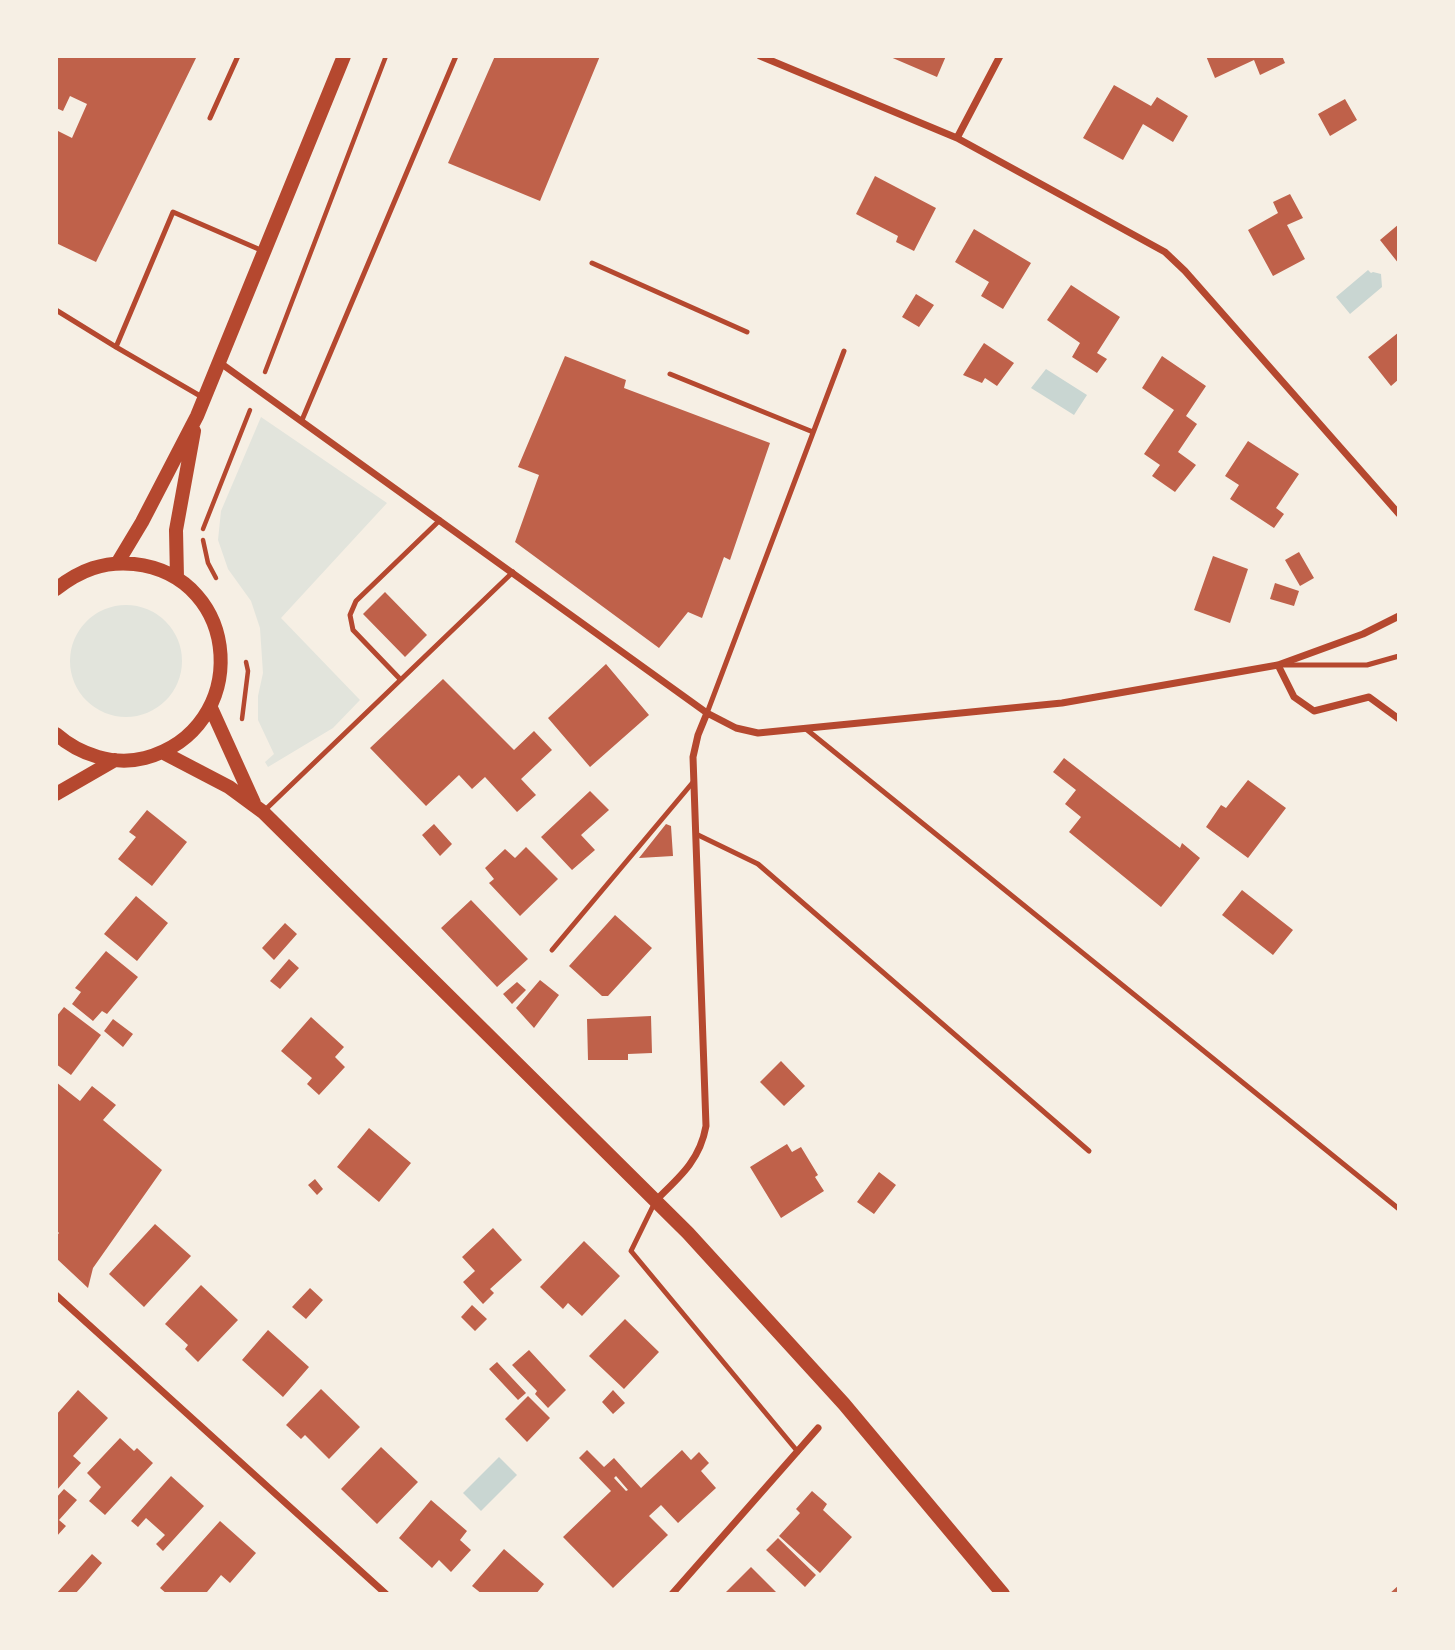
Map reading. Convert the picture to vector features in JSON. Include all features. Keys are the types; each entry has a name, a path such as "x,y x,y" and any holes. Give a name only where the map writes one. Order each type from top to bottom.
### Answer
{"main road":[{"path":"118,562 197,416 344,56"},
{"path":"177,578 176,530 197,416"},
{"path":"56,589 72,576 94,566 118,562 150,566 177,578 204,605 218,635 222,669 211,708 189,735 162,752 140,759 102,759 78,750 56,734"},
{"path":"211,708 259,808"},
{"path":"162,752 229,787 259,808 656,1200 844,1404 1003,1594"},
{"path":"56,794 115,760"}],"street":[{"path":"760,56 957,138 1165,252 1185,271 1399,513"},
{"path":"957,138 1000,56"},
{"path":"219,362 707,713 736,728 758,733 1062,703 1279,665 1363,634 1399,616"},
{"path":"1279,665 1294,697 1314,711 1369,697 1399,719"},
{"path":"656,1200 695,1158 703,1144 706,1126 693,757 707,713"},
{"path":"56,1294 386,1594"},
{"path":"672,1594 818,1428"}],"lane":[{"path":"210,118 239,56"},
{"path":"302,420 456,56"},
{"path":"116,347 173,212 263,251"},
{"path":"592,263 747,332"},
{"path":"56,310 204,398"},
{"path":"707,713 844,351"},
{"path":"670,373 813,432"},
{"path":"400,679 353,630 350,615 356,601 440,520"},
{"path":"259,808 513,572"},
{"path":"1279,665 1367,665 1399,656"},
{"path":"806,729 1399,1209"},
{"path":"552,950 695,781"},
{"path":"696,834 758,864 1088,1151"},
{"path":"656,1200 631,1251 798,1452"}],"path":[{"path":"201,533 386,56"}],"shaded area":[{"path":"1368,270 1381,274 1382,287 1350,314 1336,297"},
{"path":"1046,369 1087,395 1074,415 1031,388"},
{"path":"261,417 387,503 281,618 360,700 333,728 268,767 265,762 274,754 258,720 258,696 263,673 260,628 251,601 228,569 218,540 221,511"},
{"path":"126,605 148,609 166,621 178,639 182,661 178,683 166,701 148,713 126,717 104,713 86,701 74,683 70,661 74,639 86,621 104,609"},
{"path":"499,1457 517,1475 481,1511 463,1493"}],"building":[{"path":"56,56 197,56 96,262 56,243 56,130 72,138 87,104 70,96 63,111 56,108"},
{"path":"495,56 600,56 540,201 448,163"},
{"path":"888,56 946,56 937,77"},
{"path":"1206,56 1282,56 1285,63 1260,75 1254,60 1215,78"},
{"path":"1114,85 1151,106 1157,97 1188,116 1173,142 1143,124 1123,160 1083,138"},
{"path":"1345,99 1357,120 1330,136 1318,114"},
{"path":"875,176 936,208 914,251 896,242 898,236 856,214"},
{"path":"1290,194 1303,218 1287,225 1305,259 1273,276 1248,230 1278,213 1273,202"},
{"path":"1399,224 1399,264 1380,240"},
{"path":"974,229 1031,263 1003,309 981,296 989,282 955,262"},
{"path":"1071,285 1120,317 1097,353 1107,359 1097,373 1072,357 1080,343 1047,320"},
{"path":"916,294 934,305 919,327 902,317"},
{"path":"1399,332 1399,379 1391,386 1368,357"},
{"path":"984,343 1014,363 997,386 985,378 982,383 963,375"},
{"path":"565,356 626,380 624,388 770,443 730,560 724,557 702,618 688,612 659,648 515,542 539,475 518,467"},
{"path":"1162,356 1206,386 1186,416 1197,424 1178,452 1196,465 1175,492 1152,476 1160,465 1144,454 1174,410 1142,388"},
{"path":"1248,441 1299,474 1276,508 1284,514 1274,528 1230,499 1239,485 1225,476"},
{"path":"1299,552 1314,578 1300,586 1285,560"},
{"path":"1213,556 1248,569 1230,623 1194,610"},
{"path":"1275,583 1299,591 1294,606 1270,599"},
{"path":"385,592 427,635 405,657 363,614"},
{"path":"606,664 649,715 590,767 548,718"},
{"path":"443,679 514,750 534,731 552,750 521,779 536,795 517,812 485,777 472,789 459,775 426,806 370,748"},
{"path":"1064,758 1180,848 1182,843 1200,858 1161,907 1069,832 1081,817 1065,804 1076,790 1053,772"},
{"path":"1248,780 1286,808 1248,858 1206,827 1221,805 1226,808"},
{"path":"590,791 609,810 581,835 595,850 572,870 541,837"},
{"path":"147,810 187,842 152,886 118,859 136,837 129,832"},
{"path":"434,824 452,844 440,856 422,835"},
{"path":"666,824 671,826 673,856 639,858"},
{"path":"526,847 558,879 520,916 489,883 494,879 485,868 505,849 515,858"},
{"path":"1242,890 1293,930 1273,955 1222,915"},
{"path":"136,896 168,923 137,961 104,934"},
{"path":"471,900 528,959 497,987 441,928"},
{"path":"615,915 652,948 608,996 602,996 569,966"},
{"path":"285,923 297,934 274,960 262,948"},
{"path":"106,951 138,977 107,1014 102,1011 93,1021 72,1004 81,992 75,988"},
{"path":"289,959 299,968 280,989 270,981"},
{"path":"540,980 559,995 534,1028 516,1008"},
{"path":"517,982 526,990 512,1004 503,994"},
{"path":"64,1007 101,1035 71,1075 56,1064 56,1017"},
{"path":"651,1016 652,1053 628,1054 628,1060 588,1060 587,1019"},
{"path":"311,1017 344,1047 335,1057 345,1067 319,1095 307,1084 312,1078 281,1051"},
{"path":"113,1019 133,1034 123,1047 104,1031"},
{"path":"781,1061 805,1086 784,1106 760,1082"},
{"path":"56,1082 80,1101 92,1086 116,1105 103,1120 162,1170 93,1268 88,1288 56,1258 56,1236 59,1233 56,1230"},
{"path":"369,1128 411,1163 379,1202 337,1167"},
{"path":"787,1144 792,1152 801,1147 824,1191 781,1218 750,1167"},
{"path":"879,1172 896,1185 874,1214 857,1202"},
{"path":"315,1179 323,1189 317,1195 308,1185"},
{"path":"155,1224 191,1256 144,1307 109,1274"},
{"path":"493,1228 522,1260 490,1289 494,1293 483,1304 463,1282 475,1271 462,1257"},
{"path":"584,1241 620,1276 582,1316 568,1303 563,1309 540,1287"},
{"path":"201,1285 238,1320 198,1362 185,1349 188,1345 165,1324"},
{"path":"310,1288 323,1300 306,1319 292,1307"},
{"path":"472,1305 487,1319 475,1331 461,1317"},
{"path":"625,1319 659,1352 624,1389 589,1356"},
{"path":"268,1330 309,1367 283,1397 242,1360"},
{"path":"529,1350 566,1390 548,1408 535,1394 537,1391 512,1365"},
{"path":"497,1362 526,1393 518,1400 489,1369"},
{"path":"321,1389 360,1427 329,1459 305,1435 301,1439 286,1425"},
{"path":"78,1390 108,1418 73,1456 81,1463 56,1491 56,1415"},
{"path":"613,1390 625,1403 613,1414 602,1402"},
{"path":"528,1396 550,1418 527,1442 505,1419"},
{"path":"120,1438 134,1451 137,1448 153,1463 105,1515 89,1501 101,1487 87,1473"},
{"path":"381,1447 418,1482 377,1524 341,1489"},
{"path":"587,1450 604,1467 614,1458 641,1488 682,1450 691,1460 699,1452 709,1463 701,1471 716,1488 678,1523 661,1505 649,1516 668,1535 613,1588 563,1537 611,1491 579,1458","holes":["616,1476 628,1490 626,1491 614,1478"]},
{"path":"171,1476 204,1506 163,1551 156,1544 165,1535 146,1518 138,1527 131,1521"},
{"path":"64,1489 77,1500 59,1520 66,1526 56,1537 56,1498"},
{"path":"812,1491 827,1504 823,1510 852,1537 820,1573 779,1536 800,1513 796,1509"},
{"path":"431,1500 467,1531 460,1540 471,1550 451,1572 439,1560 432,1568 399,1538"},
{"path":"220,1521 256,1553 230,1583 221,1575 207,1592 209,1594 167,1594 160,1588"},
{"path":"778,1538 816,1575 805,1587 766,1550"},
{"path":"504,1549 544,1584 536,1594 482,1594 472,1586"},
{"path":"92,1554 102,1563 85,1583 75,1594 56,1594"},
{"path":"751,1567 778,1594 724,1594"},
{"path":"1399,1585 1399,1594 1389,1594"}]}
